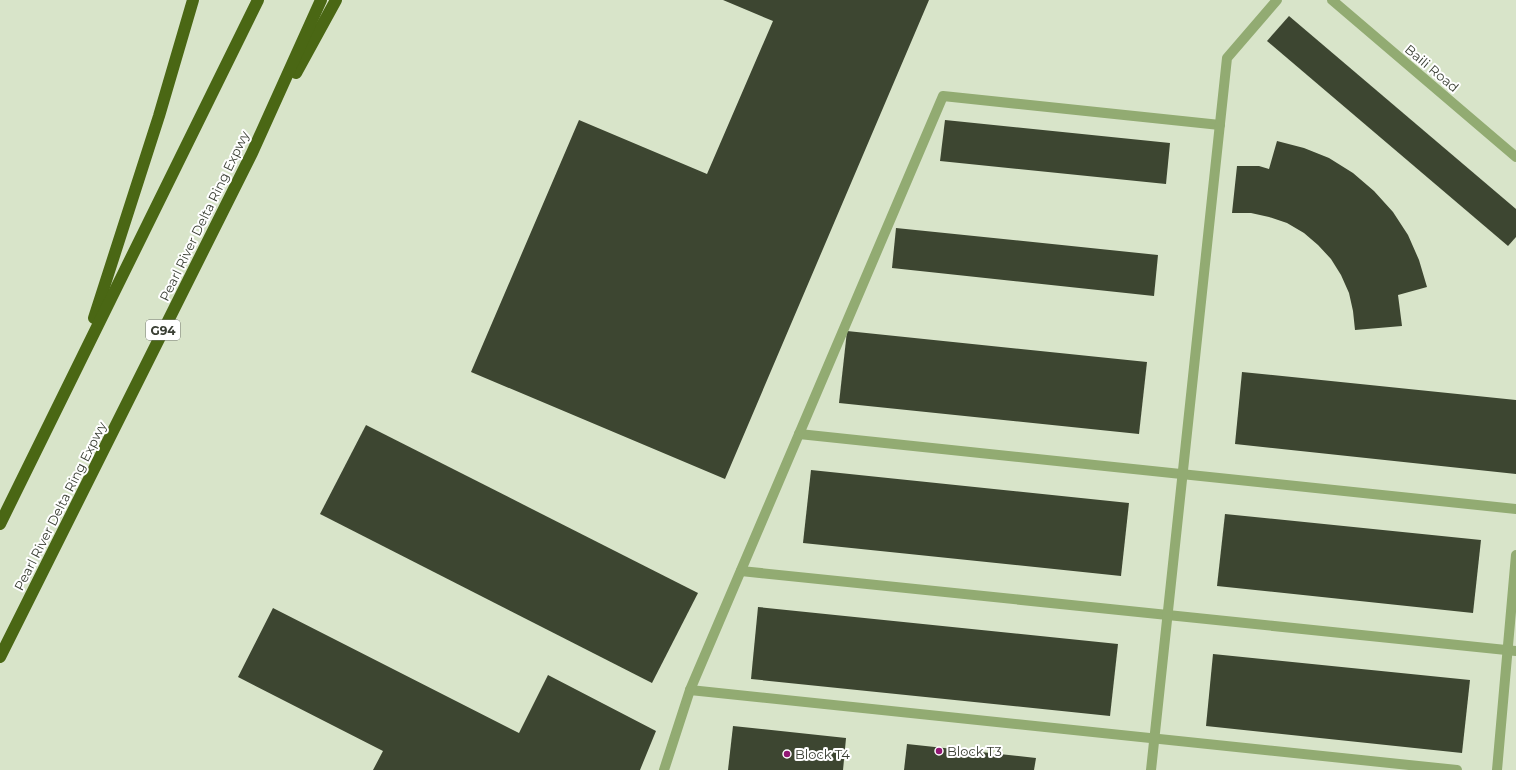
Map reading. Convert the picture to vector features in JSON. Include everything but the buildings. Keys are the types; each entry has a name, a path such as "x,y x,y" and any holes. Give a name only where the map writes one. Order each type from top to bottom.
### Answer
{"highway":[{"path":"81,358 159,116 194,0"},
{"path":"0,524 258,0"},
{"name":"Pearl River Delta Ring Expwy","path":"0,657 252,153 321,0"},
{"path":"252,153 336,0"}],"street":[{"path":"1152,770 1227,58 1277,0"},
{"name":"Baili Road","path":"1332,0 1516,157"},
{"path":"664,770 690,690 943,96 1220,125"},
{"path":"799,434 1516,509"},
{"path":"1497,770 1512,651 1516,556"},
{"path":"741,571 1512,651"},
{"path":"690,690 1457,770"}],"place":[{"name":"Block T3","path":"939,751"},
{"name":"Block T4","path":"787,754"}]}
